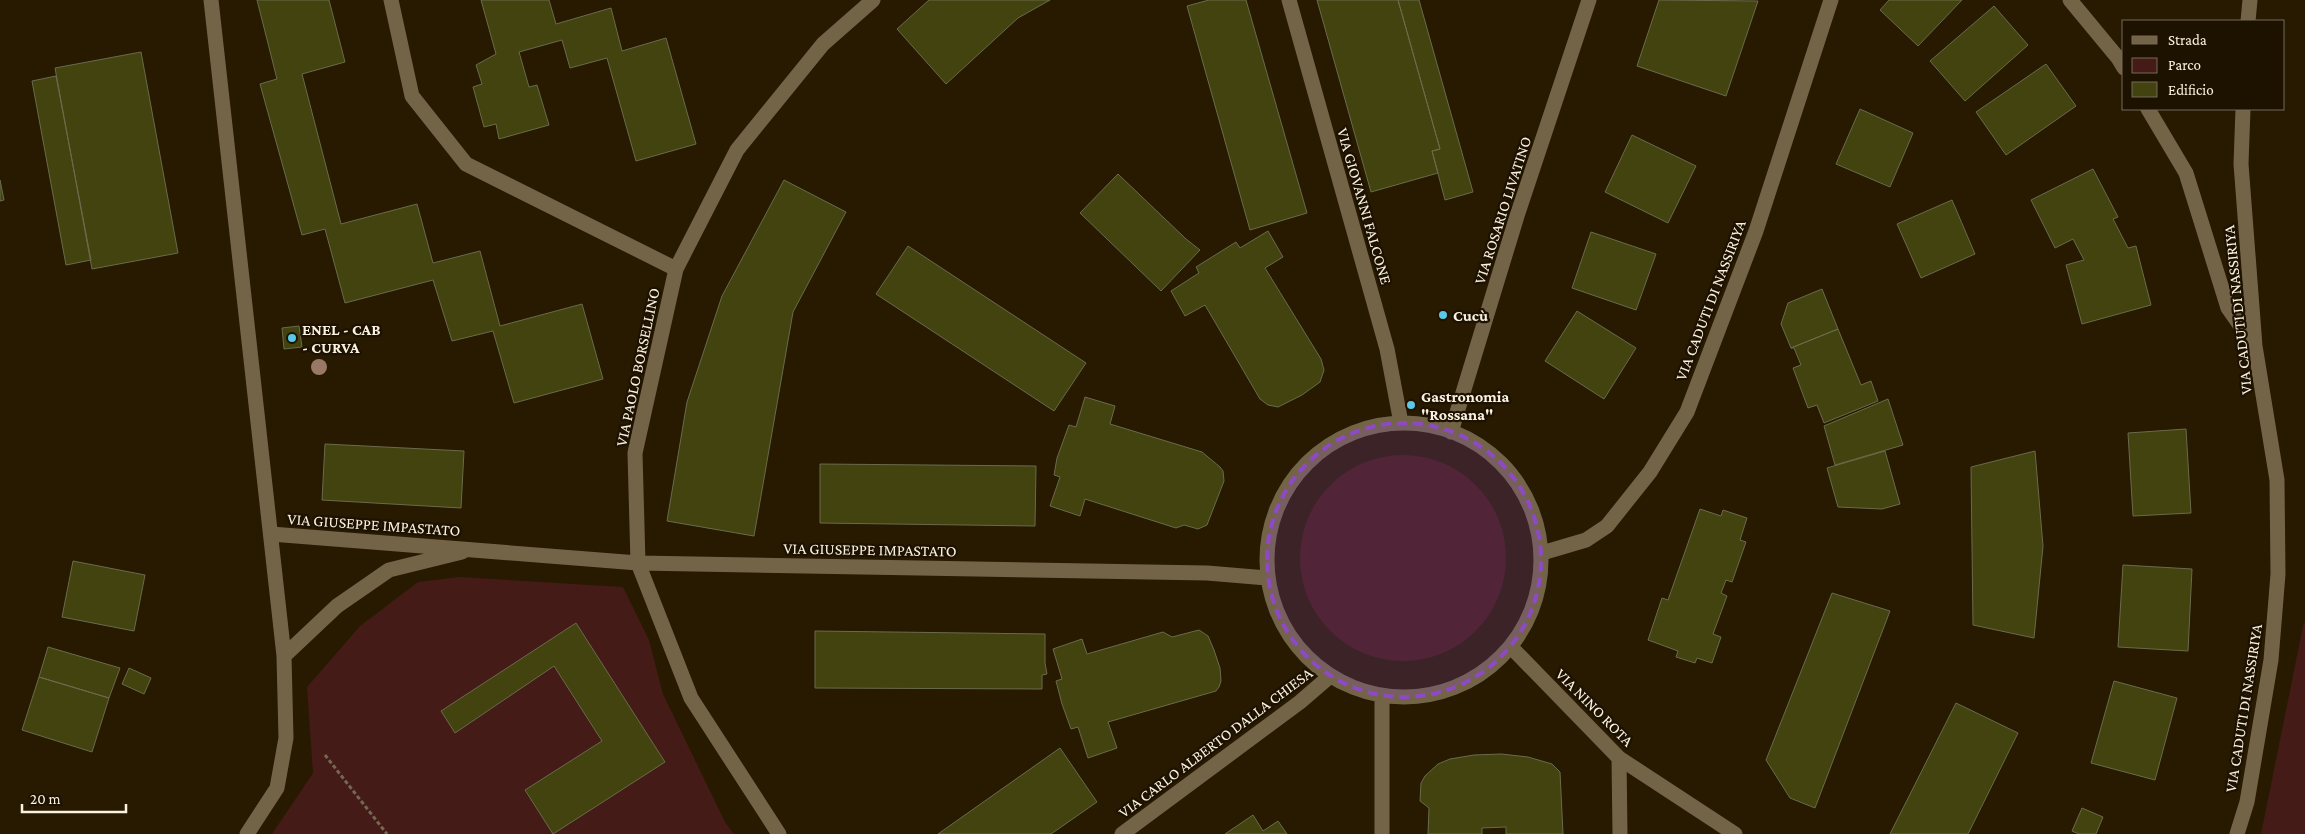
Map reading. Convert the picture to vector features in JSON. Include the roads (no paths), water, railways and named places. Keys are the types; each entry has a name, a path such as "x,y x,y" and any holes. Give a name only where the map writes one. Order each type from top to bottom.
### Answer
{"street":[{"path":"211,0 284,656 286,738 277,788 247,834"},
{"path":"391,0 412,96 466,164 676,269"},
{"name":"VIA PAOLO BORSELLINO","path":"779,834 690,698 638,562 635,453 676,269 736,150 823,44 872,0"},
{"name":"VIA GIOVANNI FALCONE","path":"1289,0 1387,349 1400,423"},
{"name":"VIA ROSARIO LIVATINO","path":"1451,432 1517,216 1589,0"},
{"name":"VIA CADUTI DI NASSIRIYA","path":"1542,553 1586,540 1607,526 1650,472 1687,412 1756,231 1831,0"},
{"path":"2070,0 2122,65"},
{"path":"2248,20 2250,0"},
{"path":"2149,110 2186,173 2228,308 2255,346"},
{"name":"VIA CADUTI DI NASSIRIYA","path":"2237,834 2247,802 2271,660 2278,574 2277,480 2255,346 2241,164 2243,110"},
{"path":"1400,423 1451,432 1480,446 1504,466 1524,492 1536,522 1542,553 1537,594 1529,618 1512,647 1475,678 1430,696 1382,696 1329,677 1299,650 1277,617 1266,578 1267,540 1278,503 1299,471 1328,446 1362,429 1400,423"},
{"name":"VIA GIUSEPPE IMPASTATO","path":"271,534 638,562 1197,573 1266,578"},
{"name":"VIA GIUSEPPE IMPASTATO","path":"284,656 337,606 389,570 474,549"},
{"name":"VIA NINO ROTA","path":"1512,647 1619,758 1735,834"},
{"name":"VIA CARLO ALBERTO DALLA CHIESA","path":"1122,834 1300,702 1329,677"},
{"path":"1382,696 1382,834"},
{"path":"1619,758 1620,834"}],"place":[{"name":"Cucù","path":"1443,315"},
{"name":"ENEL - CAB - CURVA","path":"292,338"},
{"name":"Gastronomia \"Rossana\"","path":"1411,405"}]}
